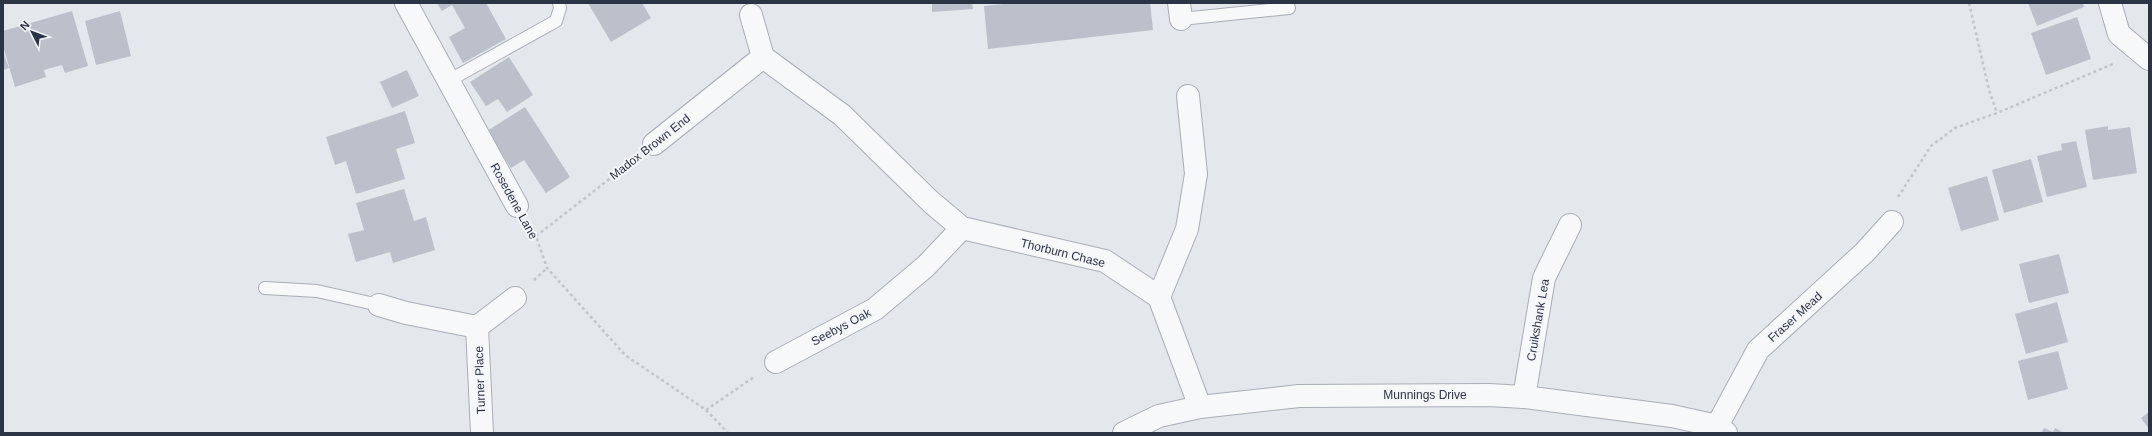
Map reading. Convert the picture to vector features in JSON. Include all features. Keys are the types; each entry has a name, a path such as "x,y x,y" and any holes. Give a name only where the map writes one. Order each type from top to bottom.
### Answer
{"street":[{"name":"Rosedene Lane","path":"406,3 516,206"},
{"path":"2110,3 2119,34 2149,59"},
{"path":"751,15 763,57 842,115 931,202 962,228"},
{"name":"Madox Brown End","path":"654,144 763,57"},
{"path":"1188,96 1196,174 1187,229 1159,297 1200,407"},
{"name":"Fraser Mead","path":"1722,430 1758,350 1864,253 1892,222"},
{"name":"Cruikshank Lea","path":"1524,397 1544,278 1570,225"},
{"name":"Thorburn Chase","path":"962,228 1105,261 1159,297"},
{"name":"Seebys Oak","path":"776,362 875,309 926,266 962,228"},
{"path":"378,305 406,313 477,327 515,298"},
{"name":"Turner Place","path":"477,327 482,433"},
{"name":"Munnings Drive","path":"1124,433 1159,416 1200,407 1299,396 1524,397 1672,416 1722,430"}],"lane":[{"path":"448,81 556,21 560,8 559,3"},
{"path":"1180,11 1289,8"},
{"path":"265,288 317,291 378,305"}],"path":[{"path":"1969,3 1989,90 1997,113"},
{"path":"1892,222 1895,202 1931,146 1955,128 1997,113 2117,62"},
{"name":"Madox Brown End","path":"536,236 654,144"},
{"name":"Rosedene Lane","path":"516,206 536,236 547,268 625,355 706,410 728,433"},
{"path":"706,410 776,362"}],"building":[{"path":"437,3 486,3 506,39 463,63 449,37 465,28 452,5 442,11"},
{"path":"588,3 642,3 651,18 611,42"},
{"path":"932,3 972,3 973,9 932,12"},
{"path":"1013,3 1150,3 1153,30 988,49 984,6"},
{"path":"2028,3 2083,3 2084,7 2037,26"},
{"path":"72,11 88,66 65,73 62,65 44,70 46,77 15,87 3,46 3,31"},
{"path":"120,11 131,56 96,65 85,21"},
{"path":"2077,17 2091,59 2046,75 2031,33"},
{"path":"3,52 9,68 3,70"},
{"path":"509,57 533,95 507,112 498,99 486,106 470,82"},
{"path":"407,70 419,96 392,108 380,82"},
{"path":"525,107 570,177 546,193 524,160 511,168 487,131"},
{"path":"405,111 415,143 396,149 405,179 356,194 346,161 335,165 326,137"},
{"path":"2108,126 2108,130 2130,127 2137,173 2093,180 2085,130"},
{"path":"2076,141 2087,187 2047,197 2037,156 2062,150 2061,144"},
{"path":"2031,159 2043,202 2004,213 1992,170"},
{"path":"1987,176 1999,220 1961,231 1948,188"},
{"path":"404,189 414,221 426,217 435,250 393,263 390,252 356,262 348,234 364,230 356,203"},
{"path":"2059,254 2069,293 2029,303 2019,264"},
{"path":"2057,302 2068,342 2026,354 2015,314"},
{"path":"2058,351 2068,389 2028,400 2018,361"},
{"path":"2149,412 2149,429 2141,418"},
{"path":"2044,428 2053,432 2055,428 2064,433 2041,433"}]}
